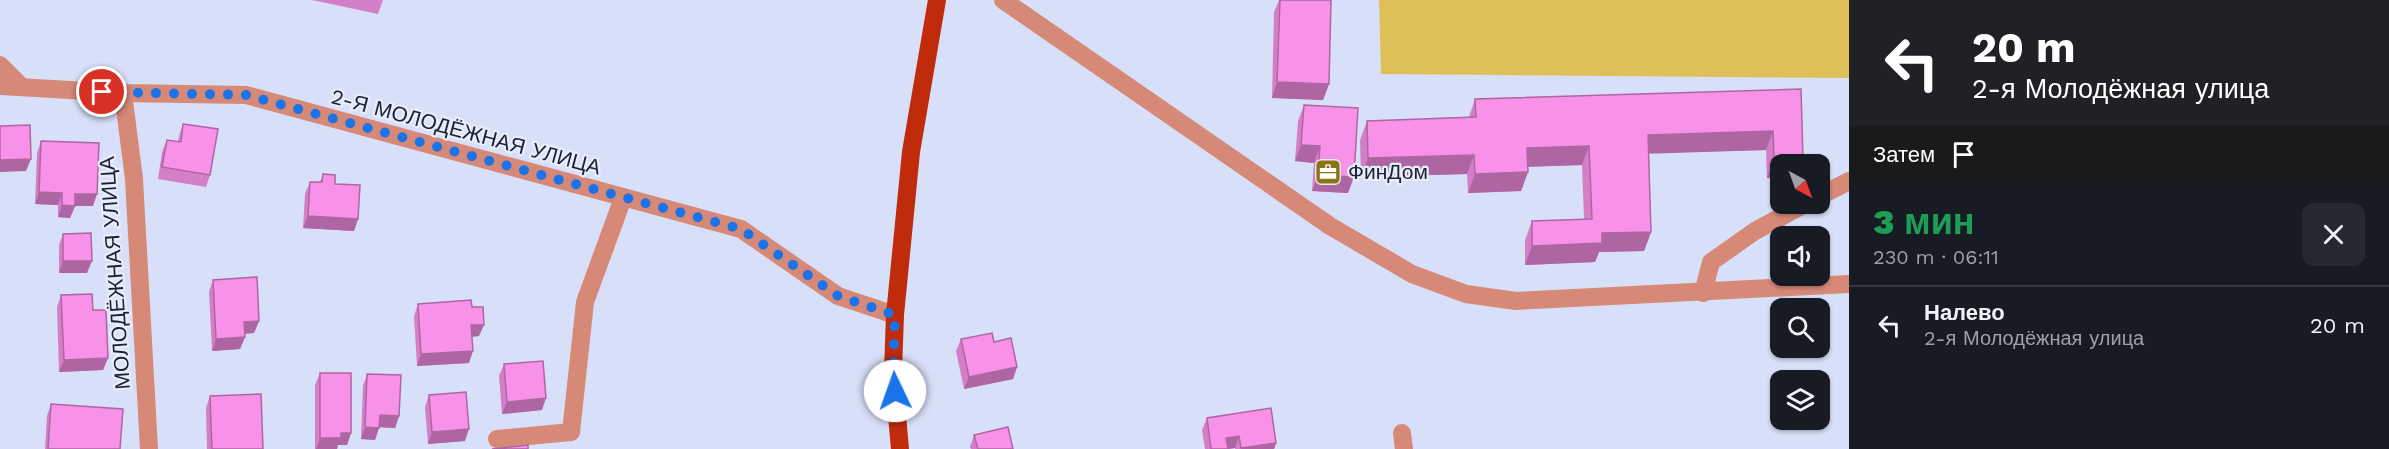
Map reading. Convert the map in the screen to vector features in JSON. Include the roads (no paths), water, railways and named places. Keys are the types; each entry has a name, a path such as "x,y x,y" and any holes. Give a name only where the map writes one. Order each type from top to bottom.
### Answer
{"main road":[{"path":"900,449 893,371 895,315 911,152 937,0"}],"street":[{"path":"1003,0 1330,226 1412,274 1466,294 1516,301 1849,284"},
{"path":"0,65 20,85"},
{"name":"2-Я МОЛОДЁЖНАЯ УЛИЦА","path":"0,86 20,85 123,93 246,95 741,229 838,296 895,315"},
{"name":"МОЛОДЁЖНАЯ УЛИЦА","path":"123,93 134,179 149,449"},
{"path":"1830,191 1849,181"},
{"path":"497,439 571,432 585,302 623,198"},
{"path":"1703,293 1711,262 1755,231 1786,214"}],"place":[{"name":"ФинДом","path":"1328,172"}]}
